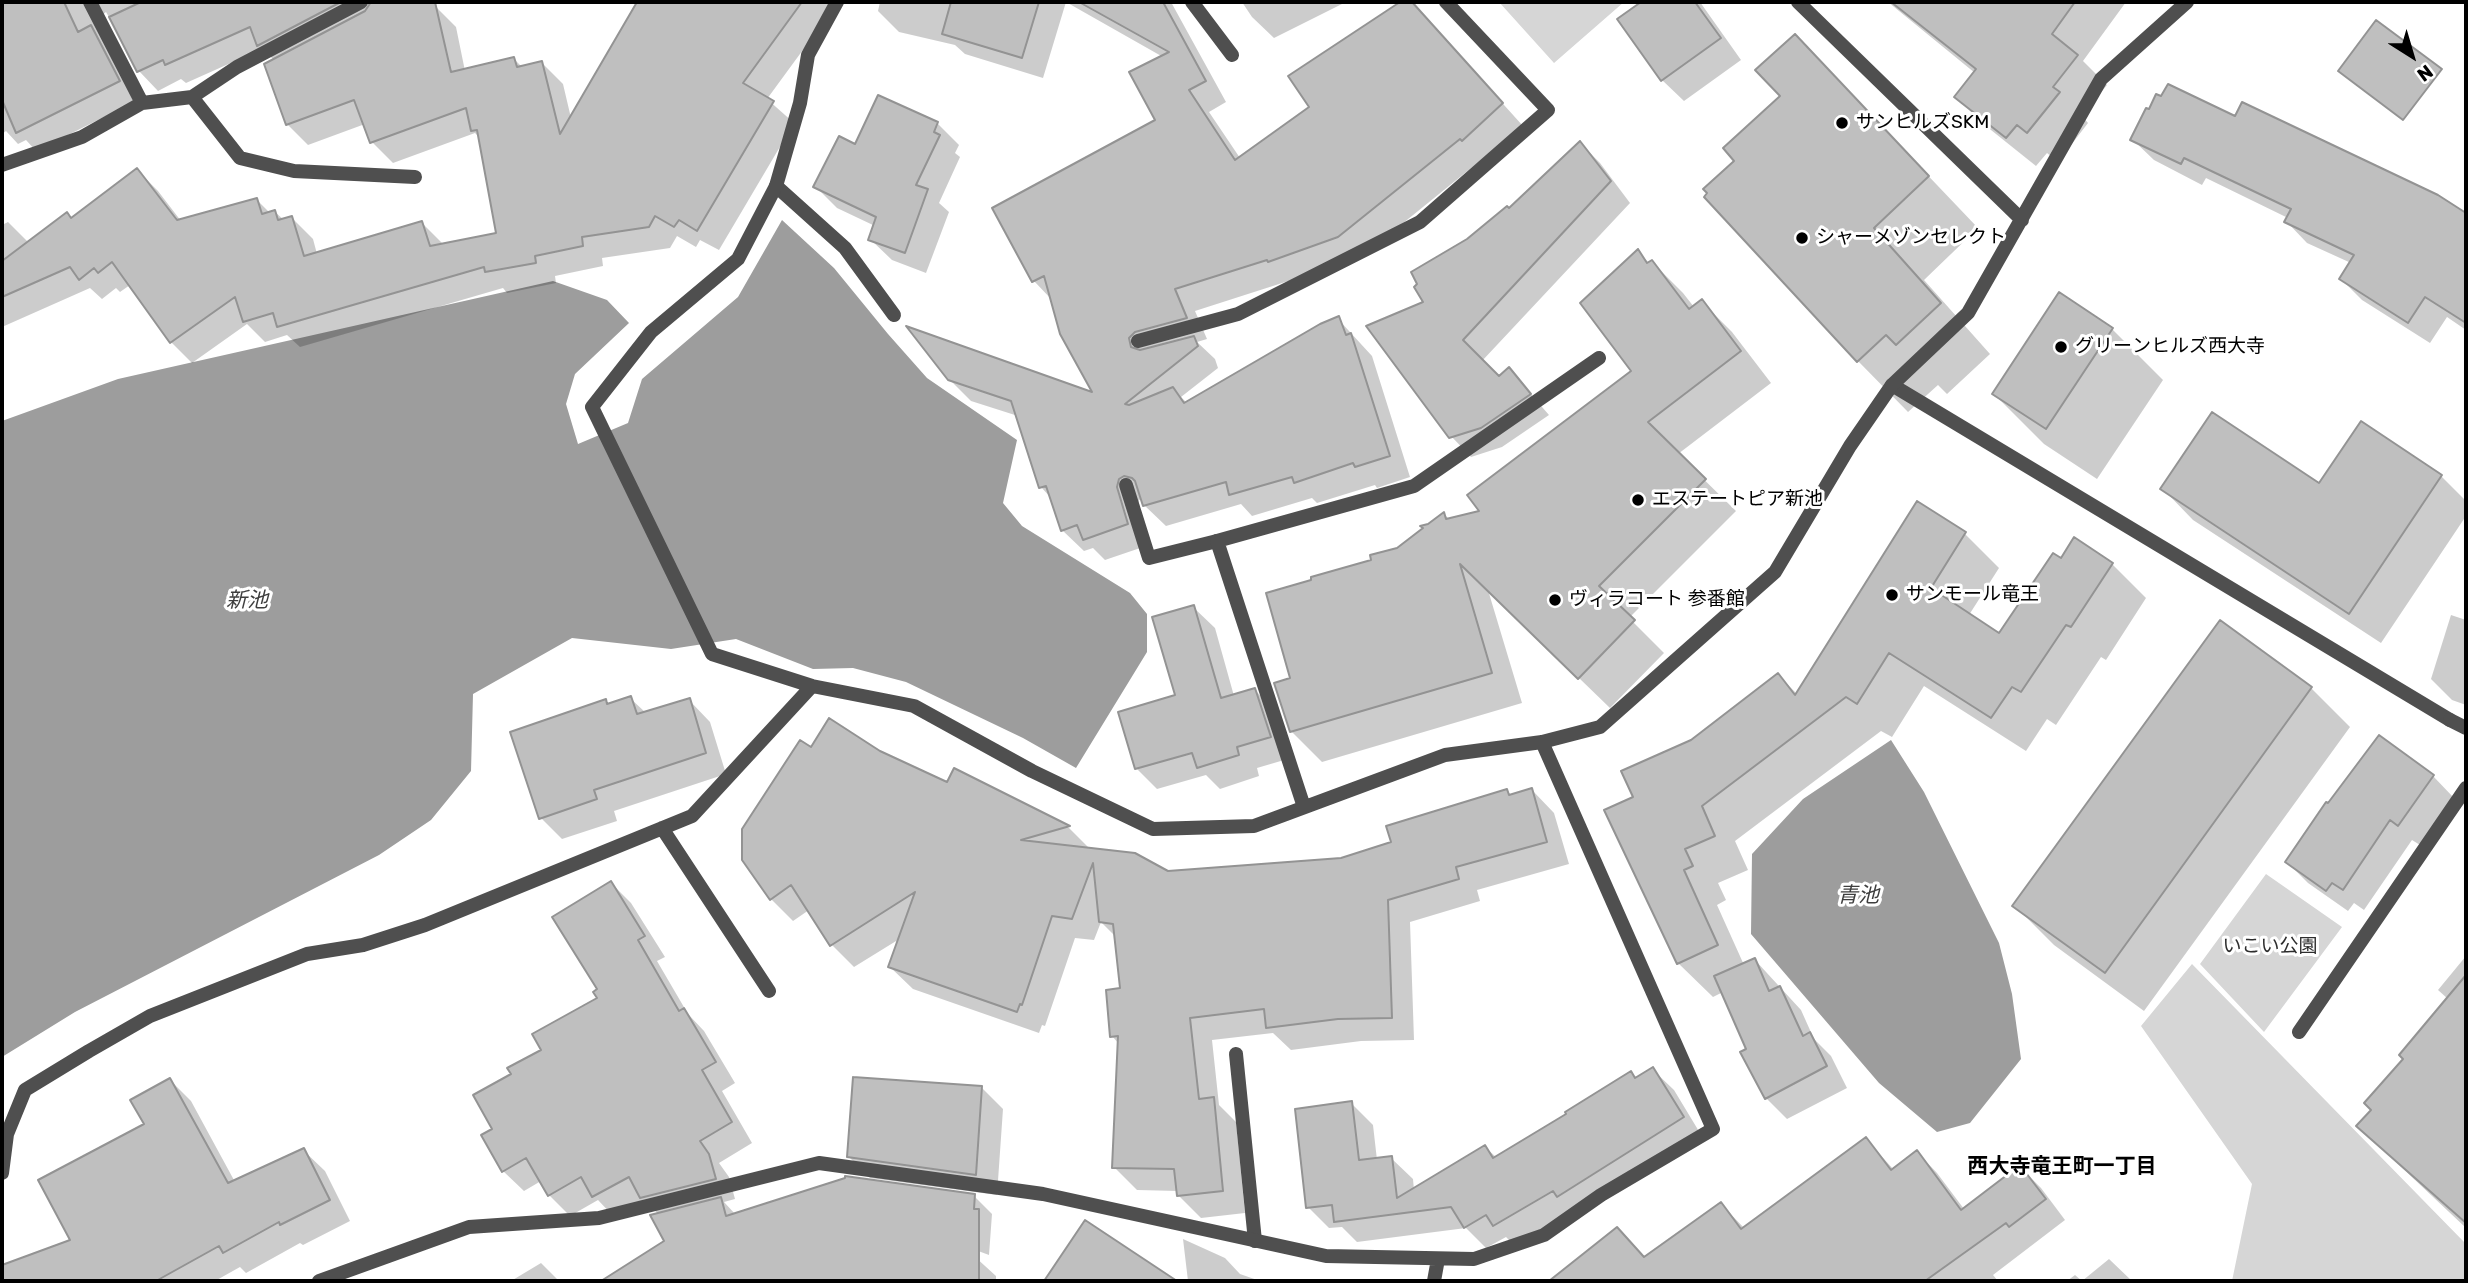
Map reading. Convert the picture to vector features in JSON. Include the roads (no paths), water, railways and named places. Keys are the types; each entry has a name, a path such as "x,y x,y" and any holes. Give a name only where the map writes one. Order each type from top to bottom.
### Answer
{"street":[{"path":"90,2 142,103"},
{"path":"2,165 82,137 142,103 192,97 237,67 361,2"},
{"path":"837,2 808,55 800,103 776,186 738,259 651,332 592,407 712,654 812,686 914,706 1032,771 1153,829 1254,826 1445,755 1542,741 1600,727 1775,572 1850,446 1892,385 1968,313 2101,79 2187,2"},
{"path":"1192,2 1231,55"},
{"path":"1138,341 1238,314 1420,222 1548,110 1446,2"},
{"path":"1798,2 2022,220"},
{"path":"192,97 240,158 294,171 415,177"},
{"path":"776,186 845,248 894,315"},
{"path":"1126,485 1149,558 1217,541 1414,486 1599,358"},
{"path":"1892,385 2466,728"},
{"path":"1217,541 1304,807"},
{"path":"2,1172 7,1134 24,1090 150,1016 307,954 363,945 425,925 692,816 812,686"},
{"path":"319,1281 469,1227 599,1218 818,1163 1043,1194 1326,1256 1474,1259 1544,1235 1601,1195 1713,1129 1542,741"},
{"path":"2299,1032 2466,788"},
{"path":"662,828 769,991"},
{"path":"1236,1054 1255,1241"},
{"path":"1434,1281 1437,1259"}],"water":[{"name":"新池","path":"782,220 834,268 927,378 1017,440 1003,503 1022,526 1130,593 1147,614 1147,652 1076,768 1023,738 906,682 853,668 813,669 736,639 671,649 572,638 473,694 471,771 431,820 379,855 75,1012 2,1057 2,421 118,379 553,281 607,300 629,323 575,374 566,404 578,444 628,423 642,379 738,297"},
{"name":"青池","path":"1891,740 1924,792 1999,943 2012,994 2021,1059 1970,1123 1937,1132 1879,1083 1751,934 1752,854 1803,799"}],"place":[{"name":"サンヒルズSKM","path":"1842,123"},
{"name":"シャーメゾンセレクト","path":"1802,238"},
{"name":"グリーンヒルズ西大寺","path":"2061,347"},
{"name":"エステートピア新池","path":"1638,500"},
{"name":"サンモール竜王","path":"1892,595"},
{"name":"ヴィラコート 参番館","path":"1555,600"}],"district":[{"name":"西大寺竜王町一丁目","path":"2062,1167"}],"park label":[{"name":"いこい公園","path":"2270,947"}]}
